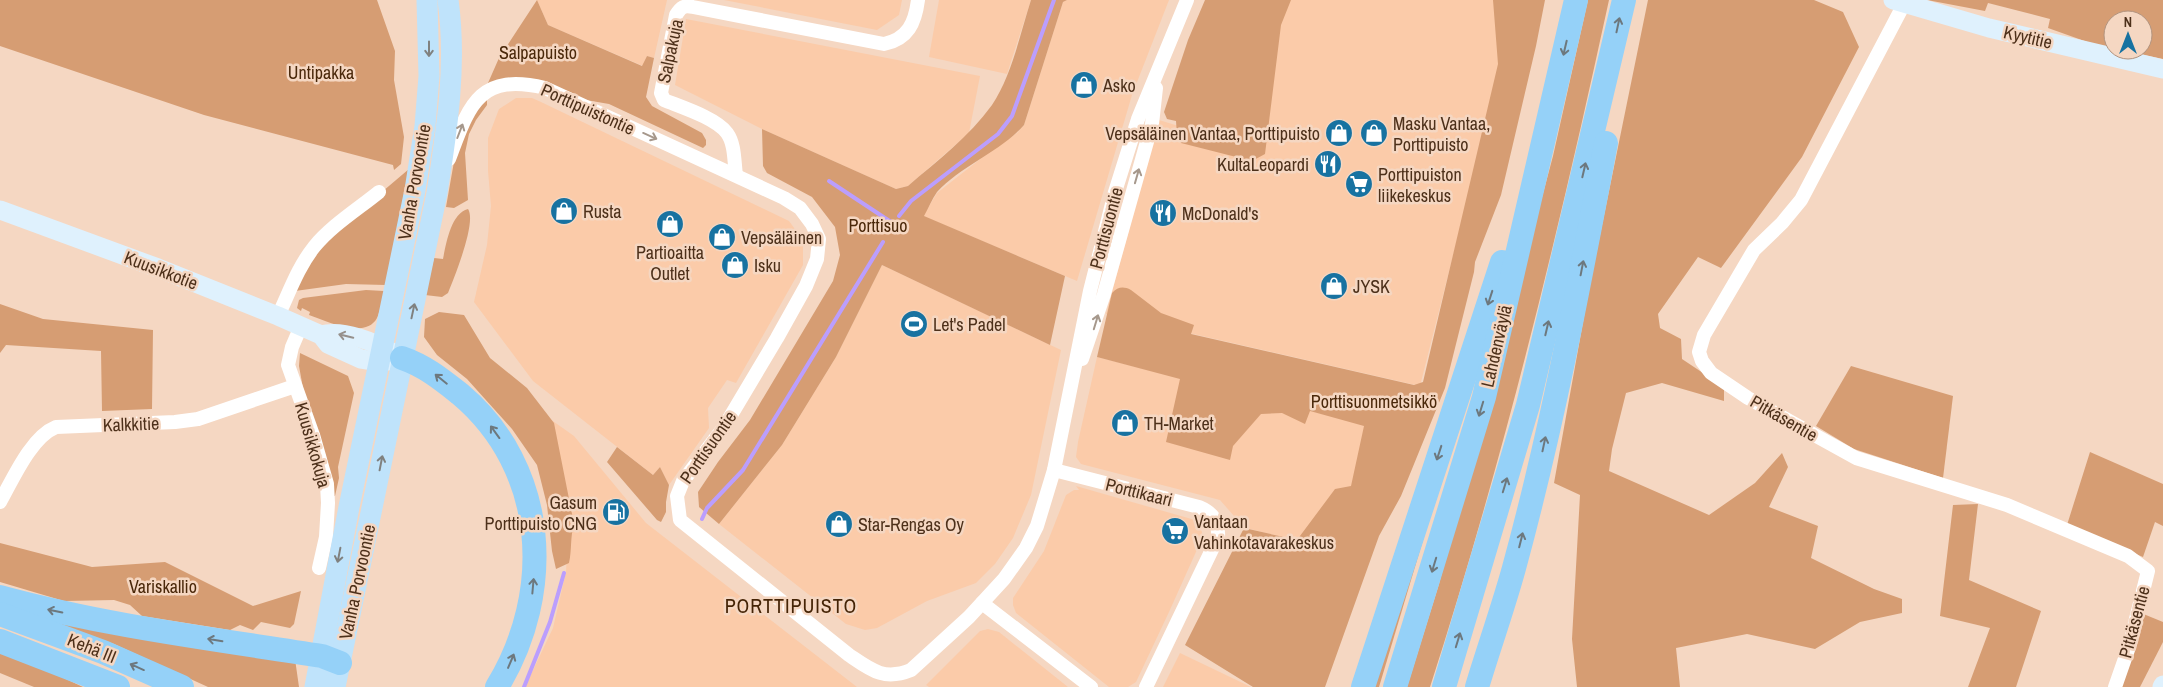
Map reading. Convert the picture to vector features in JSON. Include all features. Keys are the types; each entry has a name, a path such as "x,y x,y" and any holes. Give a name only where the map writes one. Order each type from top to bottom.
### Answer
{"highway":[{"name":"Lahdenväylä","path":"1395,687 1484,397 1576,0"},
{"path":"1444,687 1528,405 1624,0"},
{"path":"1493,687 1514,569 1577,291 1612,115 1613,49"},
{"path":"1363,687 1511,235 1540,157"},
{"path":"388,356 420,364 437,375 476,408 496,432 510,456 528,502 534,545 533,592 523,634 497,687"},
{"path":"1477,687 1514,569"},
{"path":"1351,687 1377,620 1399,574"},
{"path":"0,597 131,626 331,660"},
{"name":"Kehä III","path":"0,614 103,652 182,687"},
{"name":"Kehä III","path":"0,641 118,687"}],"main road":[{"name":"Vanha Porvoontie","path":"335,687 331,660 388,356 425,126 429,76 426,0"},
{"name":"Vanha Porvoontie","path":"388,356 437,193 448,127 452,74 448,0"},
{"name":"Vanha Porvoontie","path":"315,687 331,660"}],"street":[{"name":"Salpakuja","path":"736,175 732,146 726,132 716,123 664,100 661,93 676,16 680,8 686,5 884,44 897,40 908,32 914,20 918,0"},
{"name":"Porttisuontie","path":"736,175 800,208 812,224 819,239 819,248 817,259 806,286 769,353 724,427 683,481 677,496 680,520 849,655 871,670 889,676 911,670 982,603 1004,579 1026,548 1037,526 1054,470 1090,291 1113,201 1138,120 1157,78 1187,0"},
{"name":"Kyytitie","path":"1899,2 1998,30 2163,69"},
{"name":"Pitkäsentie","path":"1899,2 1801,200 1750,256 1704,335 1698,352 1711,373 1748,398 1856,458 2007,505 2128,556 2148,571 2129,648 2115,687"},
{"name":"Porttipuistontie","path":"437,193 462,126 474,102 489,91 502,86 516,84 545,88 736,175"},
{"path":"278,316 305,259 321,238 379,192"},
{"name":"Kuusikkotie","path":"0,210 158,268 321,335 332,332 388,356"},
{"name":"Kuusikkokuja","path":"301,326 292,347 288,365 313,435 327,484 326,537 319,568"},
{"name":"Kalkkitie","path":"0,502 38,440 47,431 56,427 175,422 198,419 295,386"},
{"name":"Porttikaari","path":"1054,470 1199,507 1208,511 1215,518 1218,537 1146,687"},
{"path":"982,603 1091,687"}],"shaded area":[{"path":"537,0 667,0 654,58 647,56 643,66 548,25"},
{"path":"724,0 902,0 899,15 877,30"},
{"path":"939,0 1031,0 1007,74 929,57"},
{"path":"1067,0 1169,0 1132,95 1077,281 923,216 937,193 1017,133 1024,125 1063,2"},
{"path":"1208,0 1511,0 1503,58 1420,386 1106,314 1159,120 1247,147"},
{"path":"686,19 980,76 969,133 908,186 896,189 762,129 675,85"},
{"path":"516,98 532,98 541,102 789,221 803,240 803,265 736,383 727,380 708,408 709,428 669,485 660,467 653,475 533,381 474,302 487,245 491,206 488,138 499,109"},
{"path":"882,265 1061,350 1031,495 1013,538 995,564 976,583 927,601 877,628 865,630 846,624 719,524 782,445 836,357"},
{"path":"1097,357 1386,430 1363,557 1234,525 1234,516 1220,500 1081,464 1076,457 1078,442"},
{"path":"526,402 574,436 646,523 857,687 525,687 553,628 566,572 569,516"},
{"path":"1076,486 1195,520 1202,532 1200,543 1136,682 1128,687 1109,687 1016,613 1013,605 1013,598 1044,551 1066,495 1074,490 1079,490"},
{"path":"988,629 999,632 1068,687 929,687 926,685 980,631"},
{"path":"1180,653 1251,687 1163,687"}],"green space":[{"name":"Untipakka","path":"0,0 377,0 395,51 394,80 404,137 401,164 394,170 393,165 204,115 0,46"},
{"name":"Salpapuisto","path":"537,0 548,25 642,66 647,56 654,58 646,97 652,106 702,133 706,140 706,145 703,148 609,104 488,83 499,58"},
{"name":"Porttisuo","path":"1031,0 1067,0 1063,2 1024,125 1004,143 947,182 937,192 924,216 1065,276 1050,345 882,265 836,357 782,445 719,524 699,507 698,492 750,420 833,281 840,255 835,227 812,197 767,173 763,166 762,129 896,189 908,186 963,138 992,105 1010,68"},
{"path":"1205,0 1291,0 1281,25 1265,154 1252,161 1181,143 1177,135 1176,121 1167,119 1164,112 1188,40"},
{"name":"Porttisuonmetsikkö","path":"1493,0 1545,0 1501,195 1475,262 1445,388 1401,496 1379,536 1325,687 1253,687 1185,645 1244,528 1297,540 1335,489 1351,486 1364,426 1310,411 1305,424 1282,413 1261,414 1233,446 1230,460 1166,442 1180,379 1097,357 1112,293 1116,289 1121,288 1131,290 1161,313 1194,325 1191,334 1414,385 1423,382 1498,64"},
{"path":"1588,0 1609,0 1550,259 1506,431 1457,602 1430,687 1407,687 1439,584 1553,156"},
{"path":"1648,0 1814,0 1843,12 1859,47 1802,157 1721,268 1698,257 1658,314 1660,328 1681,339 1682,359 1724,387 1724,401 1662,383 1626,393 1612,449 1609,471 1709,515 1755,483 1782,453 1788,467 1769,507 1818,526 1811,558 1874,589 1902,599 1902,613 1860,622 1815,649 1747,634 1676,648 1680,687 1577,687 1572,639 1580,495 1554,483 1589,289"},
{"path":"1927,0 2163,0 2163,59 2153,57 2153,10 2103,10 2103,46 2048,28 2050,19 1988,3 1985,11"},
{"path":"487,100 487,105 469,134 465,153 468,200 454,208 446,207 455,156 472,113"},
{"path":"409,169 386,285 346,284 295,291 313,255 330,236"},
{"path":"468,209 470,225 448,293 442,297 425,295 434,258 443,259 453,223 457,216"},
{"path":"366,290 384,291 377,318 364,328 345,327 309,315 310,312 302,308 301,311 297,308 299,300 303,298"},
{"path":"0,304 43,319 153,330 152,409 102,411 101,351 6,345 0,353"},
{"path":"439,312 464,315 490,358 527,388 554,423 574,524 569,563 556,569 547,505 537,465 512,429 467,379 437,355 424,337 425,319"},
{"path":"300,353 348,376 354,393 338,467 339,478 335,496 331,496 303,388 299,366"},
{"path":"1851,366 1953,396 1943,478 1854,449 1816,426"},
{"path":"617,447 653,475 660,467 669,485 666,512 661,522 657,520 607,462"},
{"path":"2090,452 2163,484 2163,526 2155,522 2143,557 2067,525"},
{"path":"1978,504 1969,580 2041,611 2016,687 1968,687 1990,628 1940,616 1953,505"},
{"path":"1432,510 1379,687 1371,687"},
{"name":"Variskallio","path":"0,543 92,567 165,562 253,606 301,591 294,624 290,628 261,622 253,630 240,625 230,630 142,616 130,605 114,600 64,601 0,582"},
{"path":"2141,613 2163,622 2163,642 2140,687 2119,687"},
{"path":"25,614 295,659 299,687 208,687 114,644"},
{"path":"0,650 83,687 34,687 0,673"}],"waterway":[{"path":"899,216 911,201 998,134 1012,116 1054,0"},
{"path":"829,181 894,224"},
{"path":"702,519 707,508 743,470 883,242"},
{"path":"524,687 550,622 564,573"}],"place":[{"name":"Asko","path":"1084,85"},
{"name":"Vepsäläinen Vantaa, Porttipuisto","path":"1339,133"},
{"name":"Masku Vantaa, Porttipuisto","path":"1374,133"},
{"name":"KultaLeopardi","path":"1328,164"},
{"name":"Porttipuiston liikekeskus","path":"1359,184"},
{"name":"Rusta","path":"564,211"},
{"name":"McDonald's","path":"1163,213"},
{"name":"Partioaitta Outlet","path":"670,224"},
{"name":"Vepsäläinen","path":"722,237"},
{"name":"Isku","path":"735,265"},
{"name":"JYSK","path":"1334,286"},
{"name":"Let's Padel","path":"914,324"},
{"name":"TH-Market","path":"1125,423"},
{"name":"Gasum Porttipuisto CNG","path":"616,512"},
{"name":"Star-Rengas Oy","path":"839,524"},
{"name":"Vantaan Vahinkotavarakeskus","path":"1175,531"}],"district":[{"name":"PORTTIPUISTO","path":"791,605"}]}
